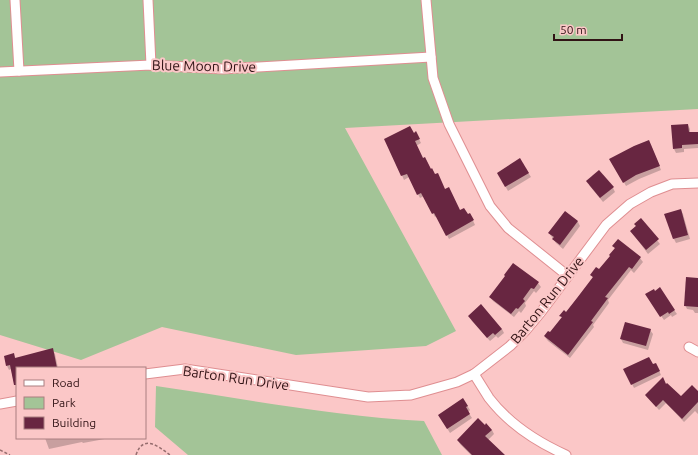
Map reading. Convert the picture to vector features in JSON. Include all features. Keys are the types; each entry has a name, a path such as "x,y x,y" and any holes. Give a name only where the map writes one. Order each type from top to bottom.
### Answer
{"street":[{"path":"15,0 18,72"},
{"path":"148,0 151,65"},
{"path":"426,0 433,78 449,124 490,206 508,228 568,276"},
{"name":"Blue Moon Drive","path":"0,72 151,65 223,69 431,57"},
{"name":"Barton Run Drive","path":"146,374 185,369 368,397 411,395 457,382 474,374 510,346 526,330 606,225 630,204 651,192 672,184 698,183"},
{"path":"689,347 698,352"},
{"path":"474,374 490,398 511,421 533,438 566,455"},
{"path":"0,404 16,401"}],"path":[{"path":"136,455 143,445 150,443 158,445 170,455"},
{"path":"0,450 10,455"}],"green space":[{"path":"0,0 698,0 698,109 345,128 456,331 426,346 296,355 162,327 81,360 0,335"},
{"path":"156,386 323,411 390,419 424,421 442,455 188,455 155,427"}],"building":[{"path":"688,124 689,132 698,132 698,144 682,145 682,148 673,149 671,125"},
{"path":"410,126 414,133 416,131 420,139 415,141 423,158 425,157 435,174 438,173 445,189 449,187 460,210 464,208 468,214 470,213 474,220 446,236 421,193 417,195 407,174 401,176 384,139"},
{"path":"649,140 660,166 636,175 623,183 609,159"},
{"path":"520,158 529,173 505,187 497,173"},
{"path":"599,170 614,187 600,198 586,181"},
{"path":"681,209 688,235 673,239 664,214"},
{"path":"565,211 578,221 560,245 552,239 554,237 548,233"},
{"path":"641,218 659,239 646,250 630,231 636,226 634,224"},
{"path":"618,239 641,257 632,269 629,267 605,297 608,298 591,321 593,322 568,355 544,336 548,331 550,332 562,317 559,316 564,310 566,312 593,277 590,275 596,267 599,269 610,256 609,255 615,248 612,246"},
{"path":"513,263 539,282 534,289 531,288 523,299 525,301 511,314 489,297"},
{"path":"686,277 698,278 698,307 684,306"},
{"path":"660,287 675,310 660,317 645,294 654,289 655,291"},
{"path":"481,304 502,329 495,335 493,333 487,338 468,316"},
{"path":"625,322 651,329 646,346 620,339"},
{"path":"53,348 57,367 16,367 16,385 14,385 10,365 6,366 4,356 14,353 15,358"},
{"path":"649,357 653,364 656,363 660,371 631,385 623,369"},
{"path":"663,377 666,384 667,383 681,396 692,385 698,391 698,402 682,419 663,400 656,407 645,395"},
{"path":"463,398 468,406 466,407 470,414 447,429 438,415"},
{"path":"478,418 485,425 486,423 492,430 485,436 505,455 472,455 457,440"}]}
